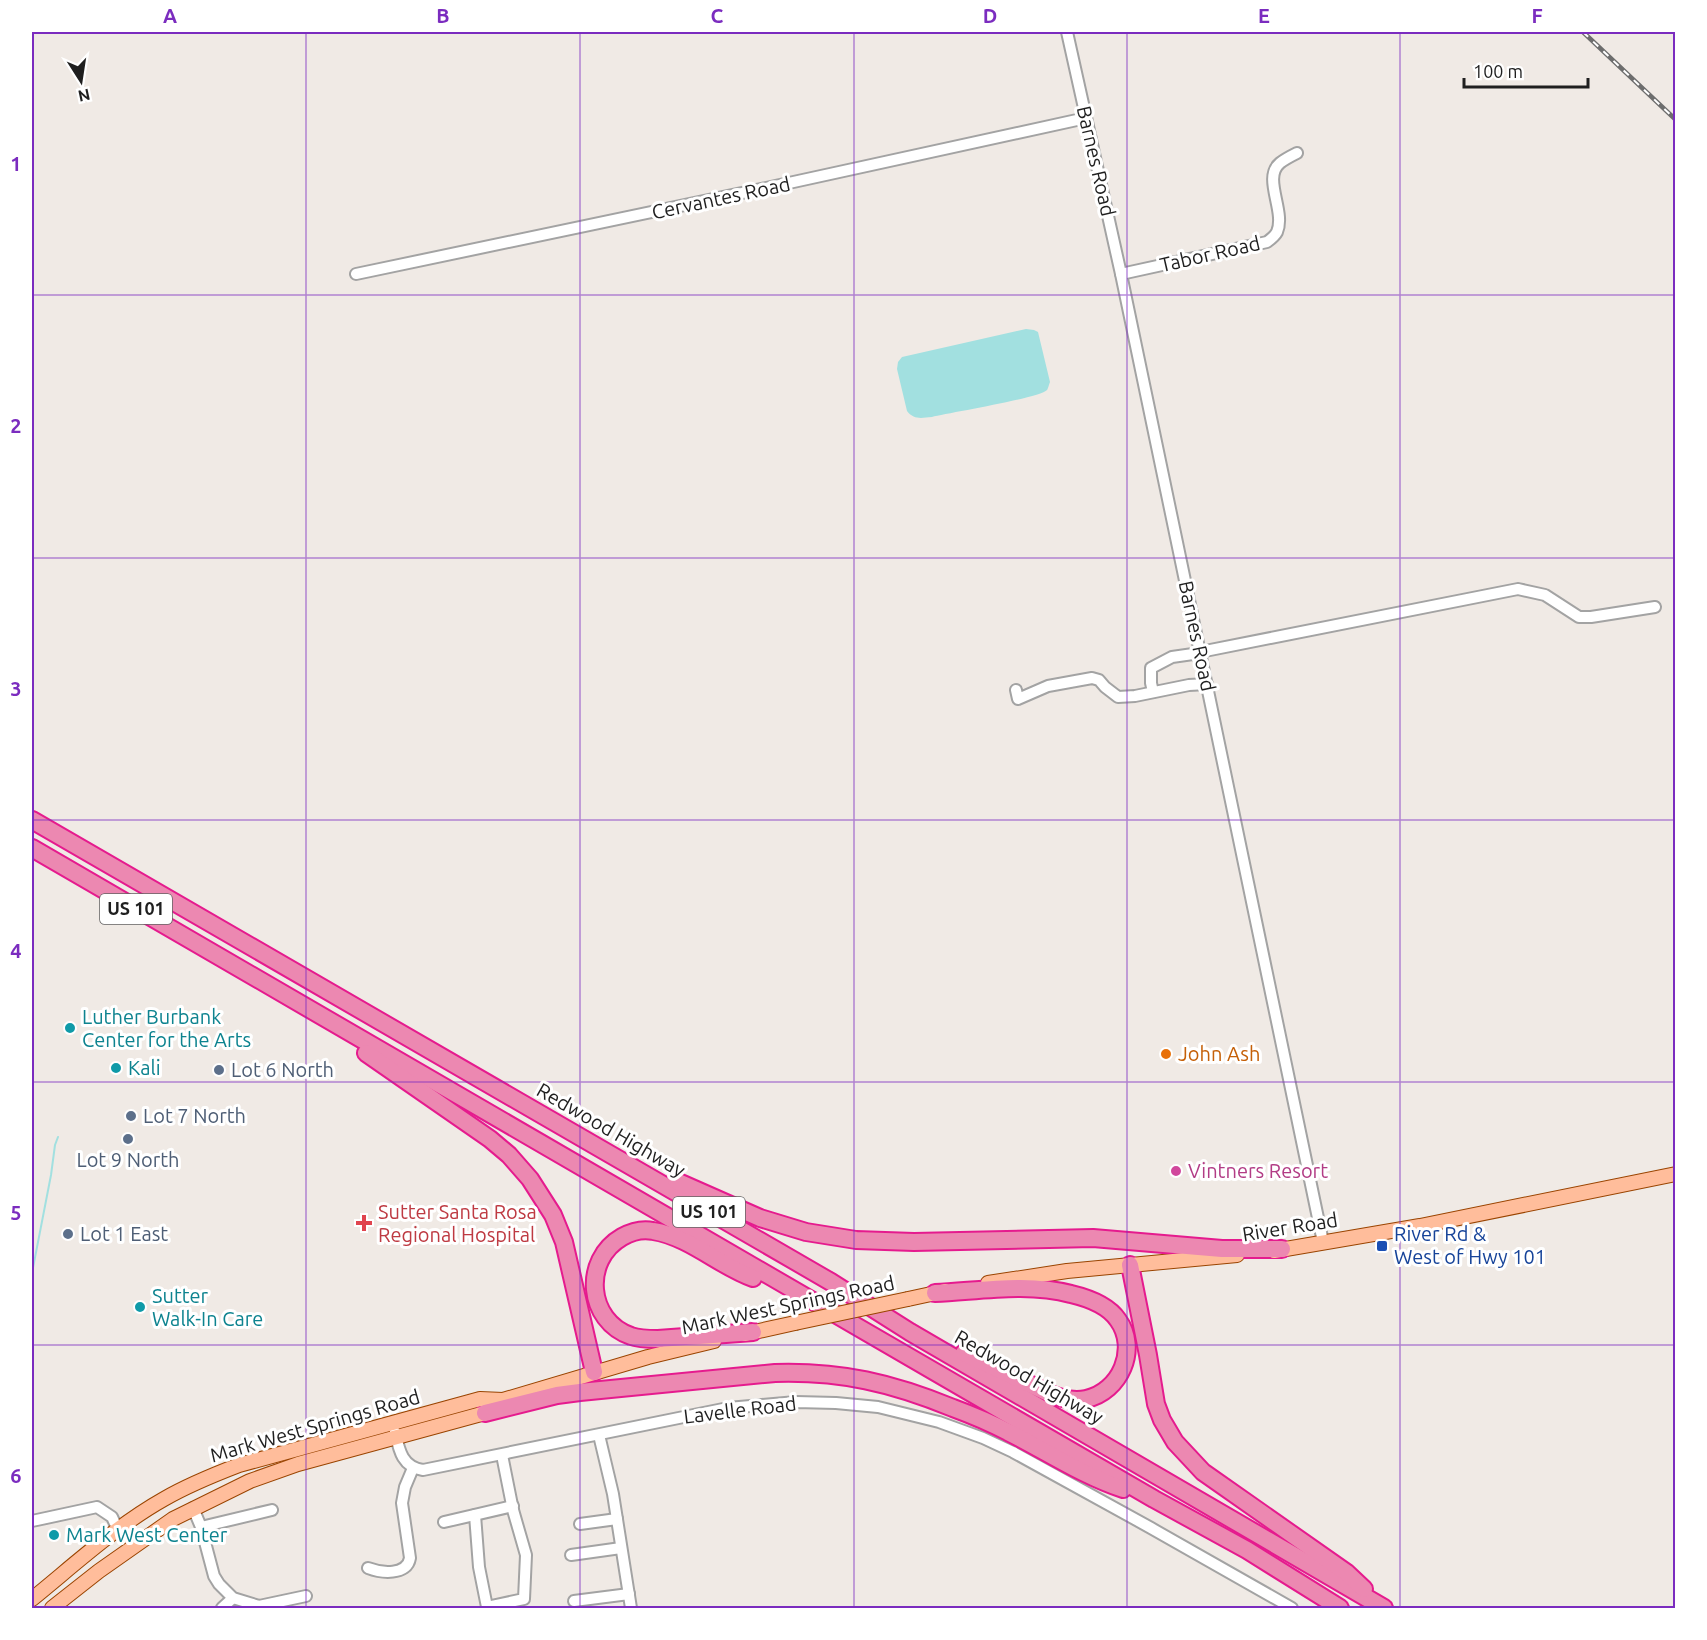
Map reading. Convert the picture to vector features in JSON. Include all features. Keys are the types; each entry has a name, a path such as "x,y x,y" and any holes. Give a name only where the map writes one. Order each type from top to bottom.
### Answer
{"highway":[{"name":"Redwood Highway","path":"32,820 831,1282 910,1332 1384,1608"},
{"name":"US 101","path":"32,848 1155,1499 1247,1550 1340,1608"},
{"path":"308,1008 364,1052 490,1139 521,1167 548,1207 561,1233 594,1372"},
{"path":"586,1140 760,1218 806,1232 839,1238 914,1242 1094,1238 1213,1248 1282,1250"},
{"path":"753,1332 658,1339 630,1336 609,1322 598,1305 594,1288 598,1264 604,1253 618,1240 634,1233 650,1230 682,1241 750,1277 796,1291"},
{"path":"1130,1265 1156,1404 1175,1442 1203,1472 1347,1573 1384,1608"},
{"path":"910,1332 978,1359 1065,1399 1087,1399 1103,1393 1116,1380 1125,1363 1127,1346 1121,1324 1112,1313 1090,1300 1062,1292 1034,1288 934,1293"},
{"path":"485,1413 557,1395 580,1392 775,1373 807,1372 839,1375 897,1387 926,1396 1005,1430 1103,1482 1155,1499"}],"main road":[{"name":"River Road","path":"908,1299 1036,1275 1282,1250 1420,1226 1676,1174"},
{"name":"Mark West Springs Road","path":"52,1608 155,1531 193,1508 266,1474 485,1413 503,1400 648,1357 908,1299"},
{"name":"Mark West Springs Road","path":"32,1599 118,1530 162,1500 213,1475 239,1465 480,1399 503,1400"},
{"path":"61,1608 70,1594"}],"street":[{"name":"Barnes Road","path":"1067,32 1121,274 1323,1242"},
{"name":"Cervantes Road","path":"356,274 1086,118"},
{"name":"Tabor Road","path":"1121,274 1267,242 1277,232 1279,222 1273,181 1275,170 1279,163 1297,153"},
{"path":"1153,692 1151,668 1182,654 1518,589 1545,596 1579,617 1655,607"},
{"path":"1016,690 1018,699 1048,686 1092,678 1099,680 1118,697 1207,684"},
{"name":"Lavelle Road","path":"413,1468 429,1470 728,1407 769,1403 857,1404 922,1417 963,1430 1013,1452 1292,1608"},
{"path":"368,1568 385,1572 404,1568 409,1563 402,1503 413,1468 402,1458 393,1423"},
{"path":"599,1435 612,1485 631,1608"},
{"path":"475,1515 479,1567 487,1606 524,1599 526,1555 502,1455"},
{"path":"444,1522 513,1506"},
{"path":"32,1521 98,1507 112,1517 118,1530"},
{"path":"193,1508 201,1527 214,1576 232,1598 259,1605 306,1596"},
{"path":"201,1527 272,1510"},
{"path":"580,1524 617,1519"},
{"path":"571,1556 621,1548"},
{"path":"574,1601 628,1594"},
{"path":"222,1608 232,1598"}],"water":[{"path":"1026,329 1038,332 1050,382 1047,390 1012,401 932,417 915,417 907,411 897,369 902,357"}],"waterway":[{"path":"32,1273 58,1137"}],"railway":[{"path":"1583,32 1676,120"}],"place":[{"name":"Luther Burbank Center for the Arts","path":"70,1028"},
{"name":"John Ash","path":"1166,1054"},
{"name":"Kali","path":"116,1068"},
{"name":"Lot 6 North","path":"219,1070"},
{"name":"Lot 7 North","path":"131,1116"},
{"name":"Lot 9 North","path":"128,1139"},
{"name":"Vintners Resort","path":"1176,1171"},
{"name":"Sutter Santa Rosa Regional Hospital","path":"364,1223"},
{"name":"Lot 1 East","path":"68,1234"},
{"name":"River Rd & West of Hwy 101","path":"1382,1246"},
{"name":"Sutter Walk-In Care","path":"140,1307"},
{"name":"Mark West Center","path":"54,1535"}]}
